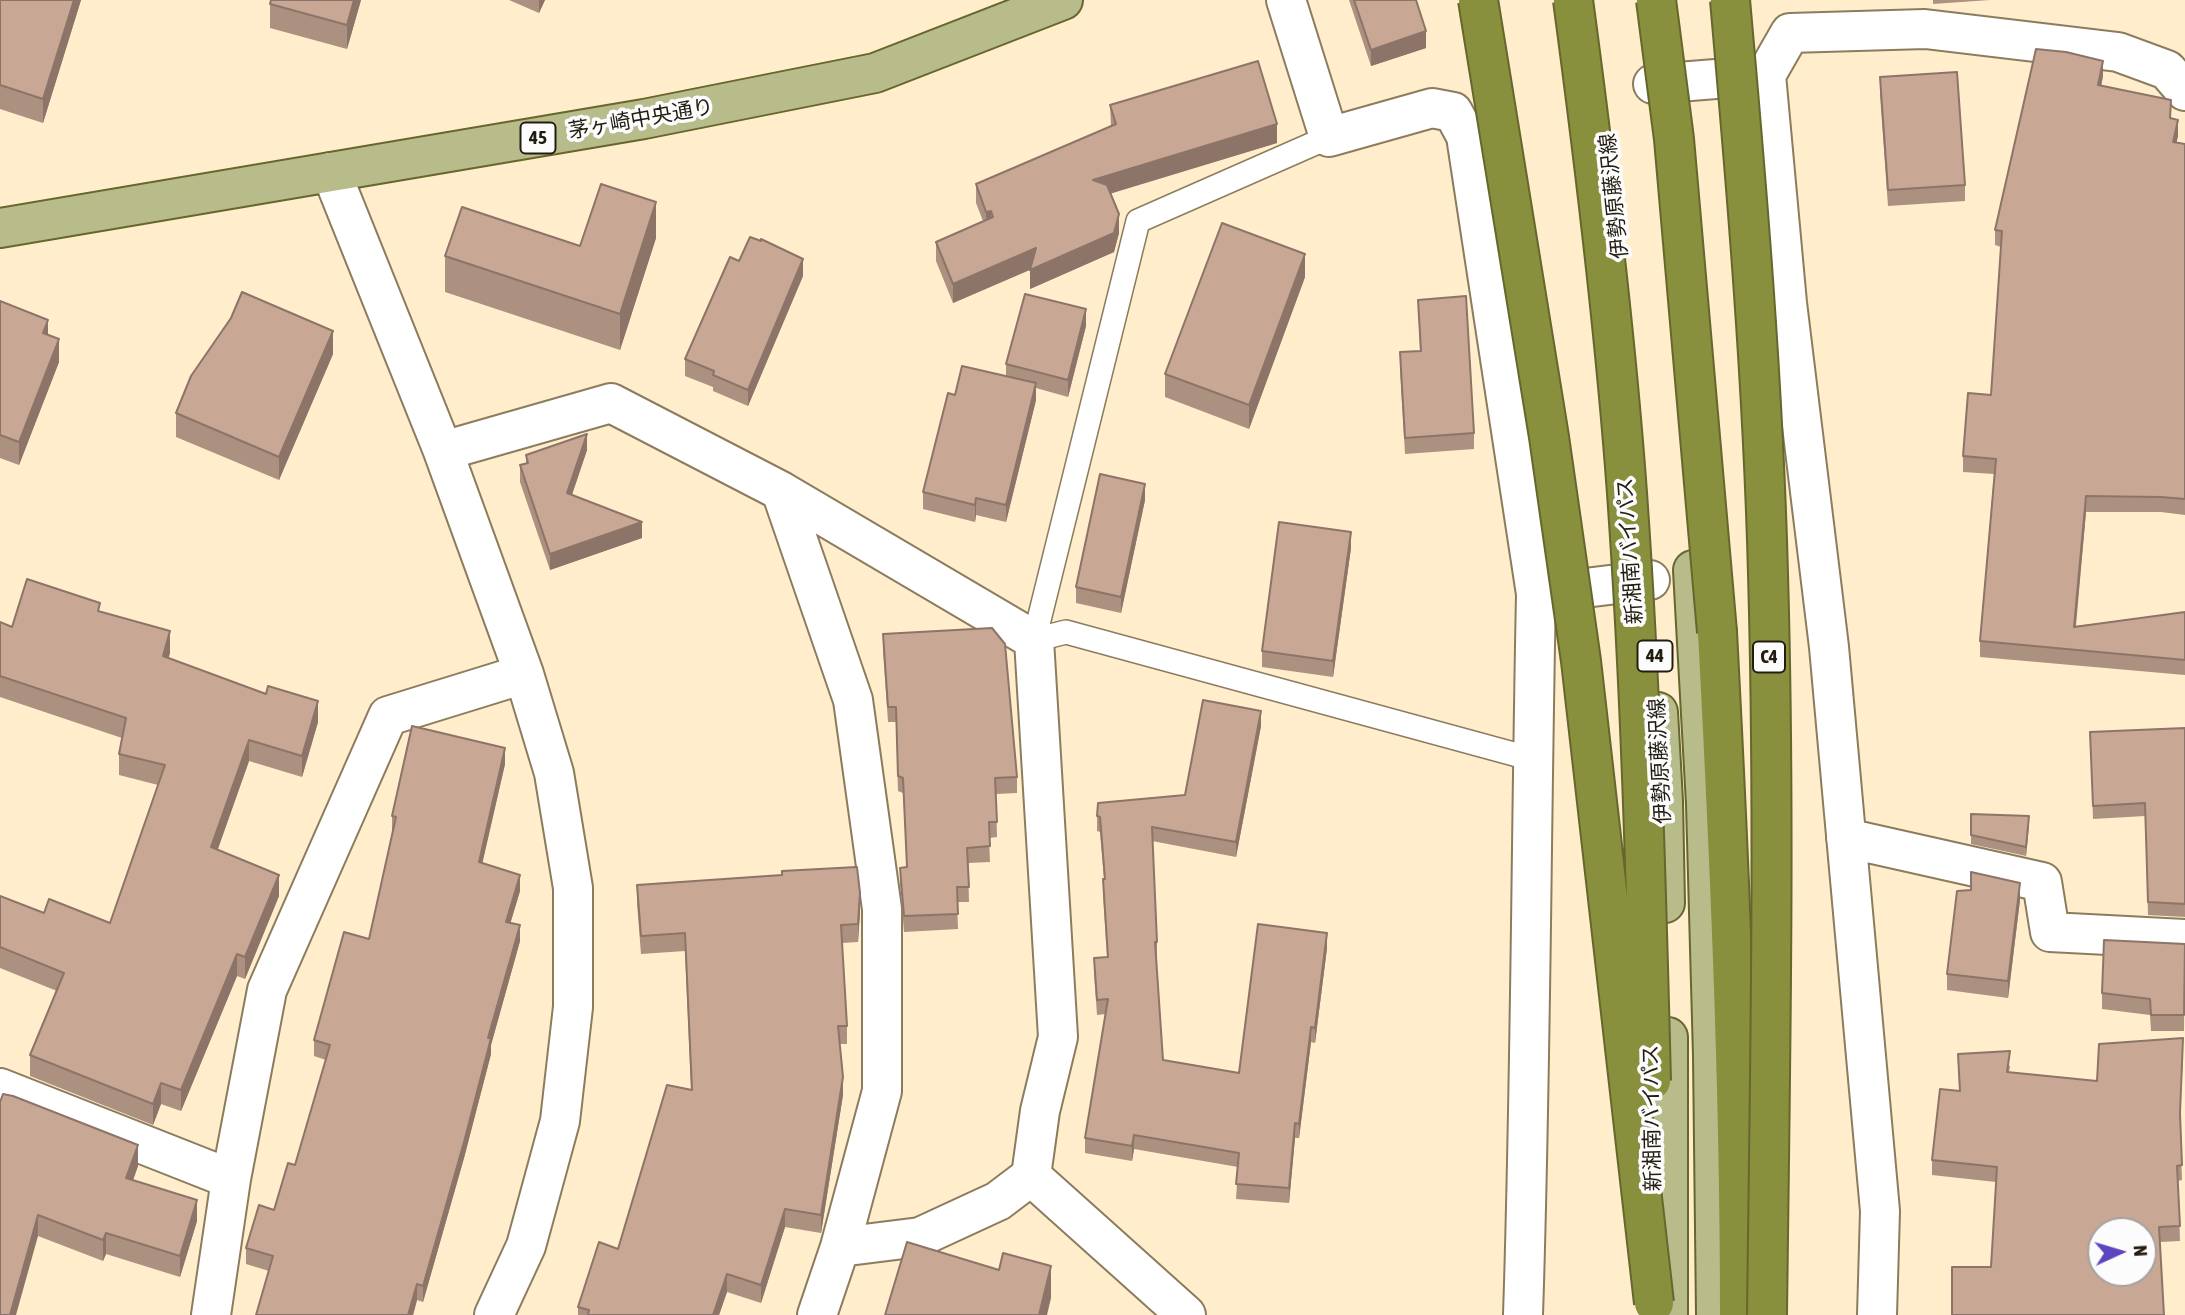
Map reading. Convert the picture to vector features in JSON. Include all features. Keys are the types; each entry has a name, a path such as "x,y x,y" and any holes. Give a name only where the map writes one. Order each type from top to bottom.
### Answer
{"highway":[{"path":"1478,0 1549,438 1581,661 1662,1310"},
{"name":"新湘南バイパス","path":"1573,0 1595,164 1627,490 1645,816 1653,1143 1662,1310"},
{"path":"1656,0 1674,139 1717,646 1733,1018 1721,1314"},
{"name":"C4","path":"1730,0 1758,354 1768,574 1772,911 1767,1315"}],"main road":[{"name":"茅ヶ崎中央通り","path":"5,219 331,172 644,120 875,74 1063,0"},
{"name":"伊勢原藤沢線","path":"1591,0 1612,166 1650,580 1663,814 1668,1056 1662,1310"},
{"name":"伊勢原藤沢線","path":"1642,0 1653,84 1675,314 1698,634 1721,1314"}],"street":[{"path":"1286,0 1329,136 1432,108 1454,112 1466,136 1536,594 1530,1115 1523,1315"},
{"path":"1877,1315 1880,1211 1829,647 1787,303 1766,75 1790,33 1925,29 2118,51 2167,71 2185,91"},
{"path":"1653,84 1766,75"},
{"path":"331,172 443,452 524,674 554,773 573,888 573,1007 560,1122 526,1245 494,1315"},
{"path":"443,452 611,403 780,491 1034,640 1058,1037 1040,1111 1031,1176 998,1200 920,1237 840,1247"},
{"path":"780,491 853,699 882,909 882,1091 840,1247 817,1315"},
{"path":"1536,594 1650,580"},
{"path":"211,1315 231,1179 267,990 388,716 524,674"},
{"path":"1846,838 2042,882 2050,932 2185,939"},
{"path":"0,1088 231,1179"},
{"path":"1031,1176 1186,1315"}],"lane":[{"path":"1329,136 1138,221 1034,640 1066,632 1532,759"}],"building":[{"path":"0,0 74,0 43,99 0,85"},
{"path":"271,0 354,0 347,25 270,4"},
{"path":"1354,0 1416,0 1426,31 1371,50"},
{"path":"2036,49 2066,52 2103,61 2098,85 2171,100 2170,118 2178,120 2173,142 2185,144 2185,499 2086,496 2074,627 2185,612 2185,660 1980,641 1996,459 1963,456 1968,393 1991,395 2002,231 1995,230"},
{"path":"1258,61 1277,124 1093,180 1107,185 1119,214 1114,233 1030,270 1036,248 953,284 936,242 993,217 991,211 986,212 976,184 1116,124 1110,105"},
{"path":"1957,72 1965,185 1888,190 1880,77"},
{"path":"601,184 656,202 620,314 445,256 462,207 580,246"},
{"path":"1222,223 1305,254 1249,405 1165,374"},
{"path":"750,237 761,239 803,259 748,390 685,359 730,257 739,261"},
{"path":"242,292 333,331 279,457 176,413 191,376 231,318"},
{"path":"1025,294 1086,309 1068,380 1006,364"},
{"path":"1466,296 1474,433 1405,438 1400,352 1421,351 1418,300"},
{"path":"0,301 48,320 43,333 59,339 19,442 0,435"},
{"path":"962,366 1036,383 1006,505 976,498 975,505 923,492 948,393 955,395"},
{"path":"587,434 567,493 642,522 550,554 520,465 528,463 526,455"},
{"path":"1100,474 1145,484 1121,597 1076,587"},
{"path":"1279,522 1351,532 1333,661 1262,651"},
{"path":"27,579 100,603 98,611 170,631 163,656 266,694 268,686 318,701 302,756 249,740 211,847 279,875 245,957 237,954 181,1090 161,1083 153,1104 30,1055 64,973 0,947 0,896 44,913 49,899 110,923 165,765 119,754 126,718 0,676 0,622 12,627"},
{"path":"992,628 1005,644 1017,777 995,778 997,822 989,822 990,846 967,848 969,887 957,887 958,914 904,916 900,868 907,867 903,778 898,776 896,707 888,707 883,634"},
{"path":"1203,700 1261,711 1236,842 1152,827 1155,942 1163,1060 1239,1073 1258,924 1327,933 1315,1028 1311,1027 1299,1124 1295,1123 1289,1188 1236,1184 1239,1153 1134,1135 1132,1146 1085,1138 1108,999 1097,1000 1094,958 1108,957 1098,803 1185,795"},
{"path":"412,726 505,748 479,862 520,875 506,922 520,925 488,1038 491,1038 464,1142 423,1286 417,1284 408,1315 256,1315 273,1256 246,1248 259,1205 274,1210 288,1163 295,1165 330,1045 314,1040 344,932 369,939 396,817 392,816"},
{"path":"2185,728 2185,904 2148,902 2145,803 2093,806 2090,732"},
{"path":"1971,814 2029,816 2026,847 1971,835"},
{"path":"857,867 860,893 858,924 841,925 847,1026 838,1026 843,1077 821,1215 785,1209 761,1285 727,1274 713,1315 588,1315 589,1310 578,1307 599,1242 618,1249 667,1085 692,1090 685,933 641,936 637,885 782,875 782,871"},
{"path":"1971,872 2020,883 2008,981 1947,974 1957,891 1971,890"},
{"path":"2104,940 2185,944 2184,1015 2151,1015 2150,999 2102,993"},
{"path":"2183,1038 2180,1113 2182,1165 2177,1166 2180,1226 2159,1227 2164,1315 1952,1315 1952,1267 1991,1267 1997,1167 1932,1160 1940,1089 1960,1091 1958,1054 2010,1051 2007,1072 2097,1081 2099,1044"},
{"path":"3,1094 138,1145 126,1178 197,1200 180,1256 106,1233 103,1240 38,1215 10,1315 0,1315 0,1102"},
{"path":"907,1242 999,1270 1003,1253 1051,1266 1039,1315 885,1315"}]}
